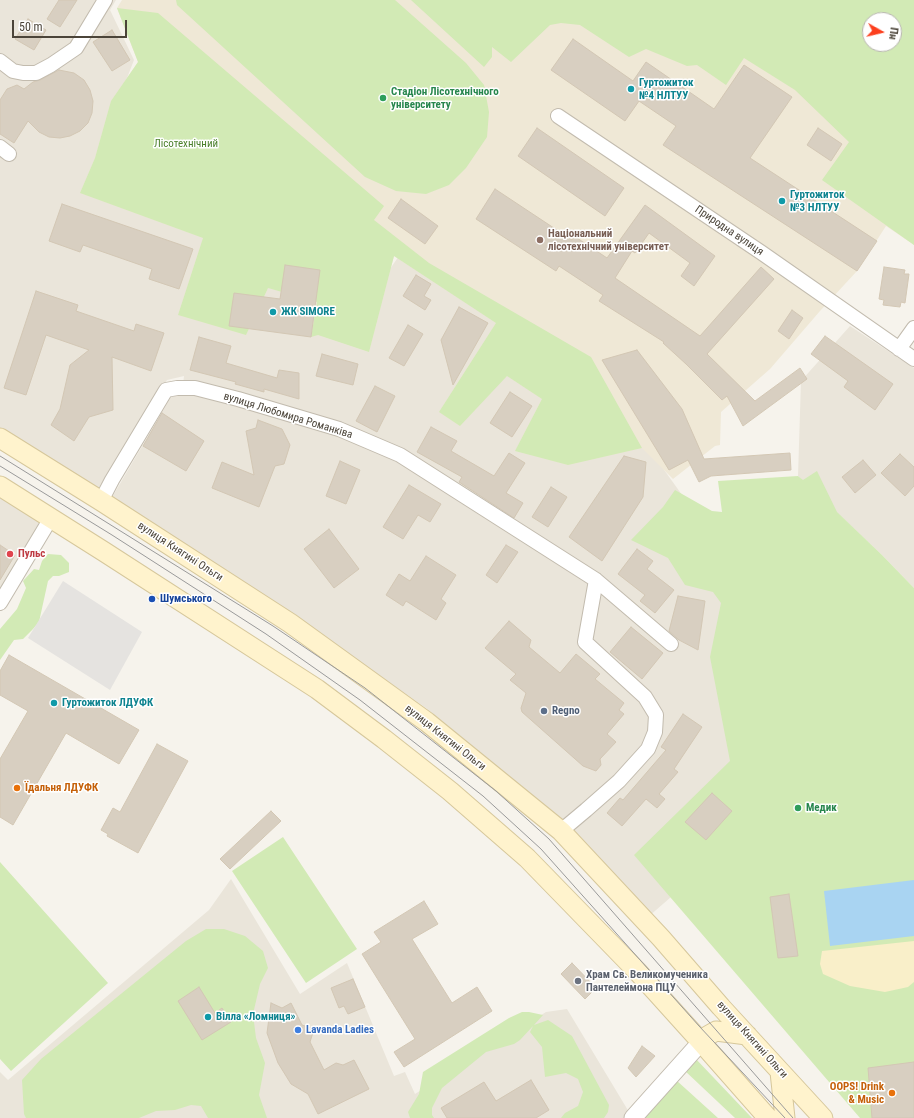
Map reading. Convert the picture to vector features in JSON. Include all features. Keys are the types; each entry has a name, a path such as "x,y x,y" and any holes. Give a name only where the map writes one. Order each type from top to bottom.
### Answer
{"main road":[{"name":"вулиця Княгині Ольги","path":"0,438 101,501 290,623 336,655 427,722 561,831 661,938 721,1007 823,1118"},
{"path":"0,486 317,689 450,791 527,858 637,971 768,1118"},
{"path":"701,1042 716,1031 747,1035"},
{"path":"780,1072 785,1118"}],"street":[{"path":"0,61 13,71 23,74 36,72 51,65 76,48 105,0"},
{"name":"Природна вулиця","path":"558,116 762,253 914,359"},
{"path":"899,349 914,328"},
{"name":"вулиця Любомира Романківа","path":"101,501 166,390 177,388 195,388 339,429 400,455 596,580 671,644"},
{"path":"0,603 51,518"},
{"path":"561,831 619,781 648,749 655,732 656,715 645,697 585,642 596,580"},
{"path":"633,1118 701,1042"}],"shaded area":[{"path":"0,0 116,0 110,10 134,60 94,163 390,269 403,250 588,364 690,506 748,580 769,812 648,917 527,791 426,708 289,612 111,499 171,397 182,394 184,376 167,380 98,489 0,429"},
{"name":"Національний лісотехнічний університет","path":"122,0 914,0 914,245 886,226 857,271 770,369 721,412 720,445 715,446 673,479 642,448 568,465 515,451 542,399 507,376 460,426 439,412 496,323 394,256 369,352 318,335 311,337 317,302 268,288 246,335 178,315 203,238 80,193 95,158 111,101 138,62 117,8"},
{"path":"850,326 914,368 914,588 882,555 798,476 801,381"},
{"path":"0,492 36,514 40,528 0,591"},
{"path":"63,581 142,632 110,690 28,638"},
{"path":"231,879 300,994 347,963 394,1076 405,1072 415,1094 546,1012 567,1009 629,1112 624,1118 0,1118 0,1072 8,1080 209,910"}],"green space":[{"name":"Стадіон Лісотехнічного університету","path":"176,0 395,0 466,63 484,85 489,112 487,137 466,168 449,185 426,194 396,191 365,177 177,5"},
{"path":"411,0 914,0 914,245 822,180 849,142 795,90 744,58 726,85 697,65 687,66 646,49 629,57 580,25 561,23 550,25 511,62 492,47 492,57 484,67"},
{"name":"Лісотехнічний","path":"117,8 158,13 384,206 374,220 429,263 591,357 642,448 568,465 515,451 542,399 507,376 460,426 439,412 496,323 394,256 369,352 318,335 311,337 317,302 268,288 246,335 178,315 203,238 80,193 95,158 111,101 138,62"},
{"name":"Медик","path":"817,471 837,512 914,588 914,1118 860,1118 634,855 730,761 710,657 721,603 713,592 685,585 668,558 631,540 663,507 675,490 712,511 722,512 718,481 798,476 803,480"},
{"path":"48,554 61,555 69,563 69,572 59,576 53,576 48,581 39,622 23,639 14,640 0,660 0,629 17,609 26,588 23,581 34,569 39,570 42,561"},
{"path":"283,837 357,949 306,983 232,871"},
{"path":"0,862 108,983 11,1071 0,1059"},
{"path":"206,929 224,929 245,936 263,951 268,968 260,984 253,1014 256,1038 265,1063 259,1095 267,1118 208,1118 201,1106 191,1105 175,1110 156,1111 139,1118 26,1118 24,1114 22,1080 41,1059 186,941"},
{"path":"522,1012 543,1015 534,1025 548,1020 572,1036 609,1105 608,1112 604,1118 561,1118 565,1113 578,1106 583,1092 578,1079 566,1073 545,1077 542,1047 530,1032 533,1026 520,1040 514,1044 486,1052 442,1088 432,1108 432,1115 434,1118 410,1118 408,1112 419,1094 423,1072 509,1018"},
{"path":"695,1058 752,1118 735,1118 684,1070"},
{"path":"676,1080 718,1118 642,1118"}],"sand":[{"path":"914,941 914,982 908,987 885,992 850,986 823,974 820,964 822,951"}],"water":[{"path":"914,880 914,936 830,946 824,891"}],"building":[{"path":"59,0 77,0 60,27 47,19"},
{"path":"28,19 46,30 34,50 15,39"},
{"path":"112,30 130,60 112,71 93,42"},
{"path":"573,39 633,81 646,62 714,109 744,65 792,97 750,158 877,241 857,271 663,145 676,126 639,101 625,121 551,70"},
{"path":"59,70 74,73 84,80 90,90 93,101 92,113 88,123 80,131 70,136 60,138 49,137 39,132 28,121 14,143 0,134 0,100 7,89 17,85 24,89 33,82"},
{"path":"537,128 624,188 605,216 518,156"},
{"path":"818,128 842,144 831,161 807,145"},
{"path":"495,189 572,240 574,236 607,258 645,205 715,256 694,286 681,276 690,263 649,233 635,253 632,251 615,278 700,336 761,267 774,279 707,354 755,401 800,368 807,379 743,426 727,396 722,400 663,343 664,342 599,301 603,295 559,266 556,271 476,219"},
{"path":"401,199 438,226 425,244 388,218"},
{"path":"62,204 193,249 179,289 149,279 152,269 83,245 80,252 49,241"},
{"name":"ЖК SIMORE","path":"285,265 320,270 311,337 229,326 234,293 280,299"},
{"path":"884,267 905,270 904,274 909,274 905,303 901,302 900,307 883,305 884,300 879,299"},
{"path":"416,275 431,284 424,296 431,300 425,310 403,296"},
{"path":"36,291 78,305 76,311 134,331 136,324 164,333 151,371 112,357 113,410 89,417 74,441 51,425 60,409 70,365 89,350 46,335 26,395 4,388"},
{"path":"459,307 488,323 453,385 441,340"},
{"path":"792,310 803,318 789,339 778,331"},
{"path":"408,325 423,334 404,366 389,358"},
{"path":"825,336 893,384 875,410 844,387 848,381 811,354"},
{"path":"199,337 231,346 226,363 277,378 279,370 299,373 299,399 264,389 264,392 235,384 236,382 190,370"},
{"path":"637,350 682,409 704,459 790,453 791,470 711,476 699,482 688,460 669,470 602,360"},
{"path":"322,354 358,364 353,385 316,376"},
{"path":"375,386 395,396 377,432 356,421"},
{"path":"510,392 532,406 512,437 490,423"},
{"path":"162,413 204,441 186,471 143,446"},
{"path":"258,420 282,429 290,445 284,464 275,466 259,507 212,488 222,462 254,475 246,431 256,428"},
{"path":"431,427 457,441 451,451 494,476 509,453 525,463 506,493 523,503 514,518 459,482 462,477 417,452"},
{"path":"900,454 914,467 914,486 905,496 881,473"},
{"path":"624,456 646,462 643,497 602,561 569,537"},
{"path":"863,460 876,475 855,493 842,477"},
{"path":"340,461 360,470 346,504 326,496"},
{"path":"409,485 441,504 430,522 418,515 403,539 383,527"},
{"path":"551,487 567,497 548,527 532,517"},
{"path":"329,529 359,569 334,588 304,549"},
{"path":"0,545 15,555 0,580"},
{"path":"506,545 518,552 497,583 486,575"},
{"path":"637,549 653,561 647,569 674,590 655,613 640,601 645,595 618,574"},
{"path":"426,556 456,575 441,599 446,603 436,620 406,601 403,606 386,595 399,574 410,581"},
{"path":"678,596 705,601 698,650 679,640 669,631"},
{"path":"509,621 531,640 529,647 560,673 576,654 600,674 595,679 624,703 619,710 624,714 607,734 616,742 600,759 601,765 596,771 583,766 522,712 521,708 526,693 510,680 516,674 485,648"},
{"path":"631,627 663,653 642,679 610,652"},
{"path":"9,655 139,730 119,764 66,733 13,825 0,817 0,759 28,711 0,695 0,671"},
{"path":"683,714 702,727 674,769 678,772 659,794 665,799 657,808 646,799 622,826 607,813 620,798 623,800 666,750 661,747"},
{"path":"157,744 188,761 138,853 107,836 108,834 101,830 113,808 120,812"},
{"path":"712,793 732,811 706,840 685,822"},
{"path":"271,811 281,821 230,869 220,859"},
{"path":"789,894 798,956 778,958 770,897"},
{"path":"424,901 438,924 412,939 452,1003 477,987 492,1011 404,1067 394,1052 415,1039 362,954 381,942 374,932"},
{"name":"Храм Св. Великомученика Пантелеймона ПЦУ","path":"572,963 596,988 585,999 561,974"},
{"path":"353,979 365,1007 348,1014 344,1006 339,1008 331,988"},
{"name":"Вілла «Ломниця»","path":"199,987 215,1013 222,1008 231,1022 202,1040 178,1001"},
{"path":"271,1003 282,1008 291,1003 302,1025 314,1029 310,1042 324,1070 336,1063 343,1065 354,1060 369,1089 318,1114 308,1094 291,1084 278,1063 267,1033"},
{"path":"642,1046 655,1056 636,1077 628,1068"},
{"name":"OOPS! Drink & Music","path":"914,1062 914,1118 872,1118 868,1068"},
{"path":"531,1080 549,1110 536,1118 447,1118 441,1108 484,1082 496,1101"}],"tram line":[{"path":"0,456 273,626 365,688 496,791 549,839 793,1118"},
{"path":"0,466 112,535 266,634 360,700 483,796 541,849 699,1026 785,1118"}],"place":[{"name":"Гуртожиток №4 НЛТУУ","path":"631,89"},
{"name":"Стадіон Лісотехнічного університету","path":"383,98"},
{"name":"Гуртожиток №3 НЛТУУ","path":"782,201"},
{"name":"Національний лісотехнічний університет","path":"540,240"},
{"name":"ЖК SIMORE","path":"273,312"},
{"name":"Пульс","path":"10,554"},
{"name":"Шумського","path":"152,599"},
{"name":"Гуртожиток ЛДУФК","path":"54,703"},
{"name":"Regno","path":"544,711"},
{"name":"Їдальня ЛДУФК","path":"17,788"},
{"name":"Медик","path":"798,808"},
{"name":"Храм Св. Великомученика Пантелеймона ПЦУ","path":"578,981"},
{"name":"Вілла «Ломниця»","path":"208,1017"},
{"name":"Lavanda Ladies","path":"298,1030"},
{"name":"OOPS! Drink & Music","path":"892,1093"}]}
